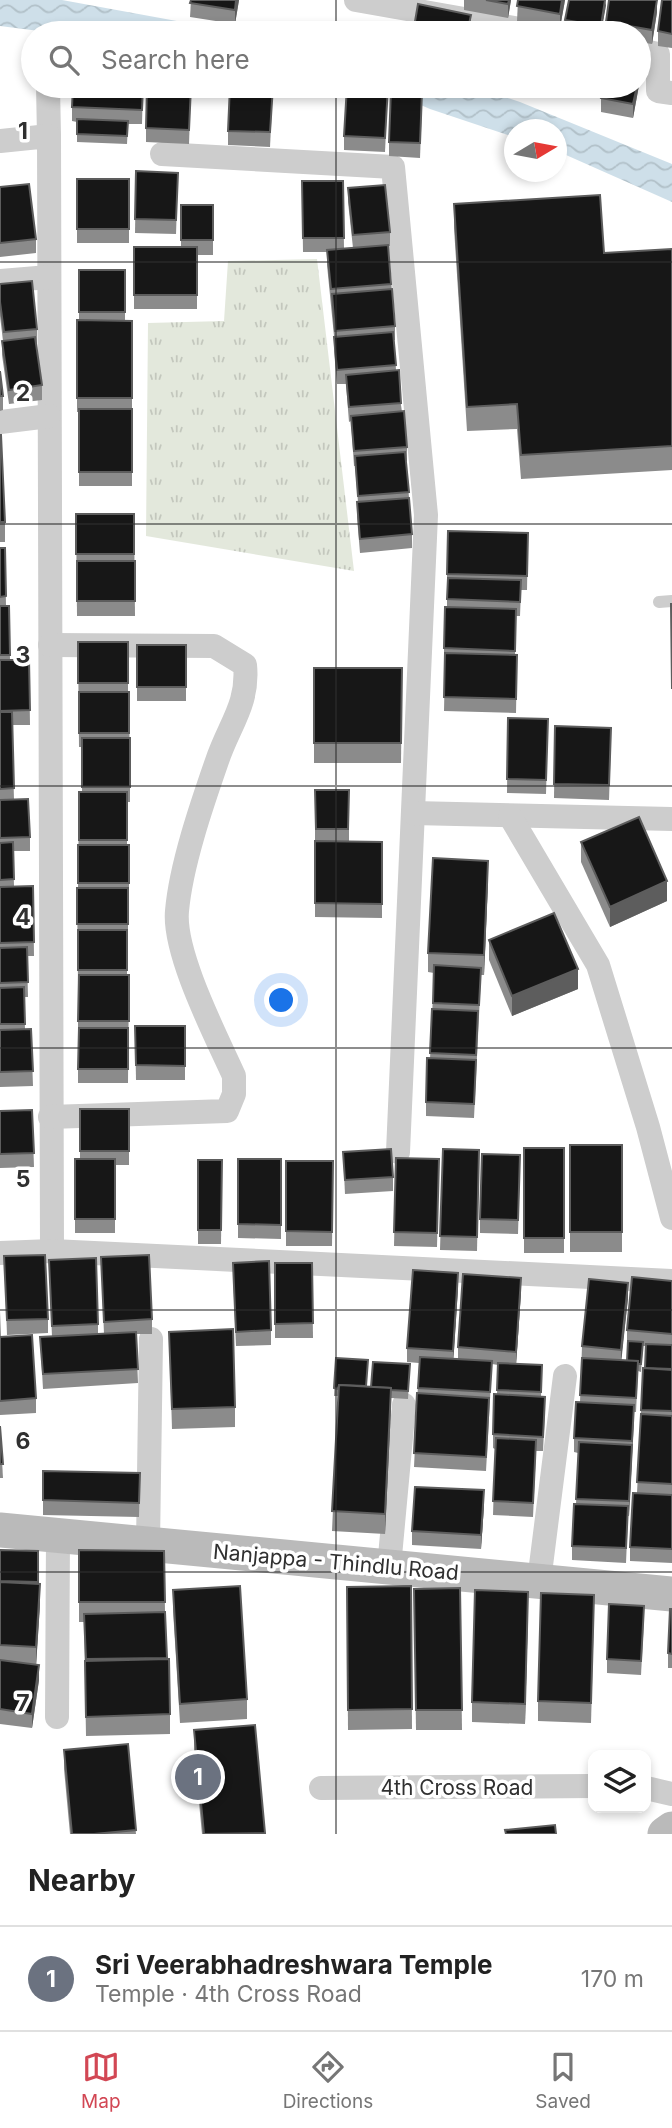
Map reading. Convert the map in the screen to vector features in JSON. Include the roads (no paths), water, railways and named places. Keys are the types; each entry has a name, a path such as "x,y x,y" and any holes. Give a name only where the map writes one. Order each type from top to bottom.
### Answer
{"main road":[{"name":"Nanjappa - Thindlu Road","path":"0,1530 672,1594"},
{"path":"666,1834 672,1829"}],"street":[{"path":"356,0 475,21"},
{"path":"651,53 658,54 658,91 672,93"},
{"path":"48,98 52,1251"},
{"path":"0,141 49,136"},
{"path":"162,154 393,167 426,515 398,1152"},
{"path":"0,281 49,276"},
{"path":"0,422 49,416"},
{"path":"50,645 214,646 245,666 248,688 218,758 195,833 176,912 188,972 234,1076 234,1094 227,1111 50,1117"},
{"path":"413,813 672,819"},
{"path":"510,816 598,965 648,1127 672,1218"},
{"path":"0,1254 52,1251 672,1281"},
{"path":"148,1544 151,1339"},
{"path":"539,1581 565,1376"},
{"path":"388,1567 404,1405"},
{"path":"57,1717 58,1536"},
{"name":"4th Cross Road","path":"321,1788 588,1786"},
{"path":"651,1789 672,1794"}],"water":[{"path":"0,0 62,0 177,21 21,21 21,29 0,26"},
{"path":"405,98 508,98 562,119 504,119 504,134"},
{"path":"567,121 672,164 672,202 567,155"}],"place":[{"name":"Sri Veerabhadreshwara Temple","path":"198,1777"}]}
